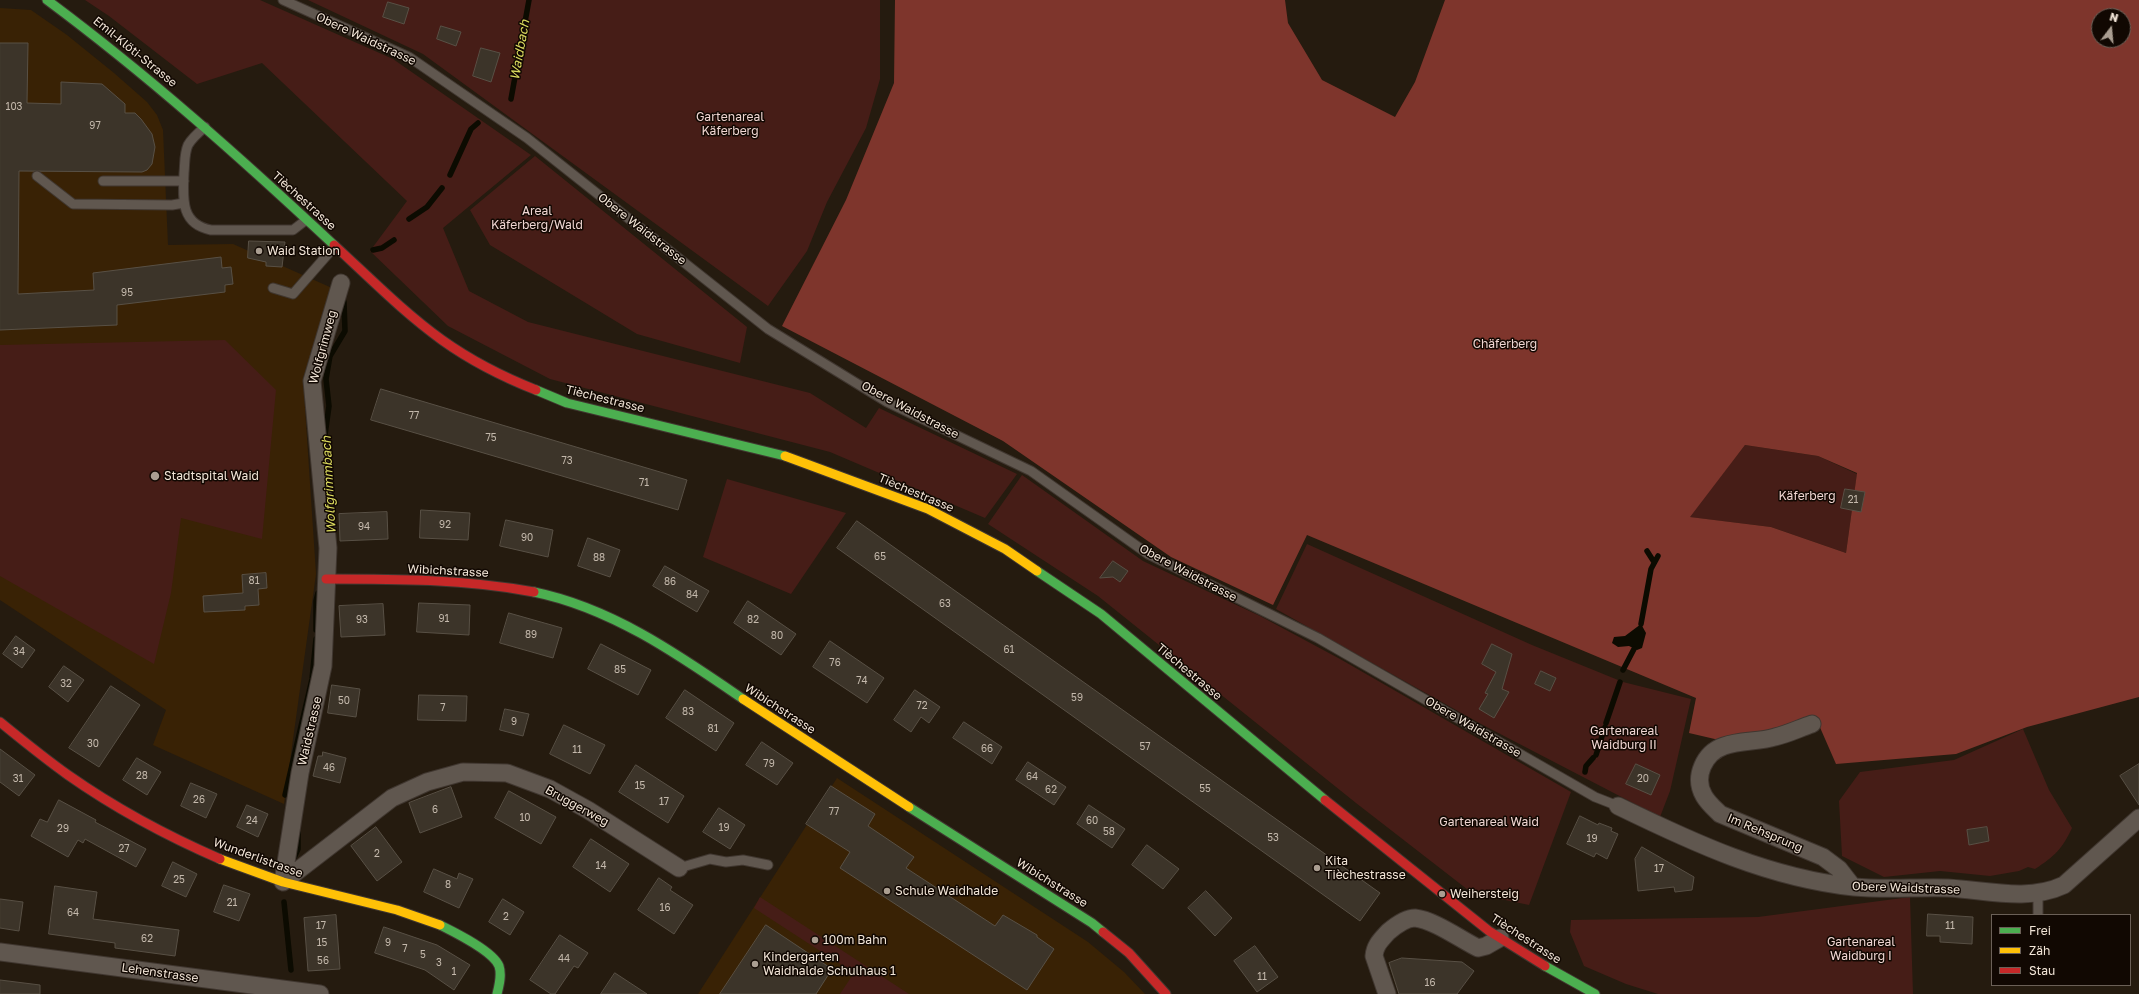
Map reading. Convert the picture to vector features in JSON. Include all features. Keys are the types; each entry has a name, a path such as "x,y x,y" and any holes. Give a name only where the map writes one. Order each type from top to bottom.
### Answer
{"street":[{"name":"Emil-Klöti-Strasse","path":"47,0 97,35 204,127"},
{"name":"Tièchestrasse","path":"204,127 401,307 442,340 479,363 514,381 567,403 777,453 928,509 1005,549 1101,614 1320,796 1424,878 1453,903 1500,938 1573,983 1595,994"},
{"name":"Wolfgrimweg","path":"326,579 328,548 312,381 341,283"},
{"name":"Waidstrasse","path":"283,882 300,773 323,666 326,579"},
{"name":"Wibichstrasse","path":"326,579 464,581 519,589 571,602 619,621 665,648 836,760 1092,923 1129,953 1166,994"},
{"name":"Wunderlistrasse","path":"0,722 76,781 142,820 202,851 283,882 394,910 429,921 461,936 498,964 500,973 497,994"},
{"name":"Im Rehsprung","path":"1812,724 1775,737 1725,745 1715,750 1707,758 1702,769 1700,777 1701,790 1711,805 1720,814 1823,857 1839,869 1853,887"},
{"name":"Bruggerweg","path":"283,882 392,798 427,782 463,772 507,773 550,789 588,810 679,868"},
{"name":"Obere Waidstrasse","path":"1618,806 1693,842 1737,860 1815,882 1853,887 1948,888 2038,894 2051,891 2072,879 2139,818"},
{"path":"1387,994 1374,956 1375,949 1392,928 1405,920 1415,918 1444,930 1478,948 1486,946 1500,938"},
{"name":"Lehenstrasse","path":"0,952 280,992 320,994"}],"lane":[{"name":"Obere Waidstrasse","path":"283,0 409,57 527,138 768,329 882,398 1031,471 1148,554 1318,638 1596,796 1618,806"},
{"path":"204,127 187,149 184,181 184,203 188,215 192,221 198,226 211,230 292,230 306,220"},
{"path":"38,176 73,204 184,203"},
{"path":"103,181 184,181"},
{"path":"273,288 293,294 335,246"},
{"path":"679,868 710,859 726,862 742,860 768,865"},
{"path":"2038,894 2038,914"}],"shaded area":[{"name":"Stadtspital Waid","path":"0,8 31,10 67,35 114,73 147,102 157,115 163,130 168,245 233,244 332,288 303,378 316,574 284,804 153,745 166,710 0,600"},
{"path":"1641,624 1646,633 1642,648 1637,650 1629,646 1618,647 1612,643 1614,637 1625,636"},
{"name":"Schule Waidhalde","path":"837,778 1088,942 1124,972 1145,994 698,994"}],"green space":[{"path":"85,0 260,0 393,59 531,155 443,228 469,291 528,322 810,393 866,428 879,408 1017,474 985,518 830,452 550,379 448,326 370,251 407,201 262,63 197,84 109,16"},
{"name":"Gartenareal Käferberg","path":"308,0 880,0 880,79 866,128 827,202 807,251 768,306 423,54"},
{"name":"Chäferberg","path":"895,0 1285,0 1288,23 1322,80 1395,117 1415,82 1445,0 2139,0 2139,697 2027,727 1956,754 1836,764 1815,716 1771,732 1719,740 1689,733 1696,698 1307,535 1273,605 1171,557 1003,441 782,326 846,200 894,83","holes":["1745,445 1818,456 1857,473 1846,553 1771,527 1690,517"]},
{"name":"Areal Käferberg/Wald","path":"535,156 747,327 740,363 637,334 490,245 470,210"},
{"path":"225,340 276,390 262,539 181,518 171,593 154,664 0,576 0,345"},
{"name":"Käferberg","path":"1745,445 1818,456 1857,474 1846,553 1771,527 1689,517"},
{"name":"Gartenareal Waid","path":"1022,475 1143,561 1260,616 1340,659 1571,792 1529,905 1472,893 1356,803 1098,596 988,524"},
{"path":"727,479 846,513 791,594 703,557"},
{"name":"Gartenareal Waidburg II","path":"1307,544 1532,645 1623,682 1691,699 1670,791 1660,817 1481,724 1276,609"},
{"path":"2023,729 2049,790 2072,828 2061,847 2053,856 2035,869 2028,867 2019,871 1990,876 1940,871 1884,877 1842,856 1839,801 1860,772 1954,760"},
{"name":"100m Bahn","path":"760,897 909,994 840,994 854,973 754,908"},
{"name":"Gartenareal Waidburg I","path":"1910,897 1913,994 1658,994 1626,984 1584,966 1570,932 1571,920 1758,917"}],"building":[{"path":"388,2 409,8 404,24 383,17"},
{"path":"441,26 461,32 456,46 437,39"},
{"path":"0,43 28,43 27,103 61,104 61,82 102,84 125,104 125,113 135,113 141,119 152,134 155,147 152,164 147,170 142,172 19,171 18,294 94,290 93,273 221,257 222,268 231,267 233,284 225,285 225,292 117,305 117,325 0,330"},
{"path":"481,48 500,53 491,82 473,76"},
{"path":"249,241 285,242 282,267 266,266 266,262 248,258"},
{"path":"381,389 687,480 678,510 371,420"},
{"path":"1845,489 1865,492 1861,512 1841,508"},
{"path":"421,510 470,513 468,540 420,538"},
{"path":"387,512 388,539 340,541 339,514"},
{"path":"506,520 553,530 548,557 500,546"},
{"path":"857,521 1380,893 1360,921 837,548"},
{"path":"588,538 620,550 610,577 578,566"},
{"path":"1113,561 1128,571 1120,582 1113,577 1100,578"},
{"path":"665,566 709,591 697,612 653,586"},
{"path":"266,573 267,588 258,589 259,605 245,606 245,610 204,612 203,596 243,593 242,575"},
{"path":"748,601 796,634 781,655 734,623"},
{"path":"419,603 470,605 469,635 417,632"},
{"path":"383,604 385,635 341,637 339,606"},
{"path":"509,613 562,628 553,658 500,643"},
{"path":"16,636 35,650 22,668 3,654"},
{"path":"830,641 884,678 867,703 813,667"},
{"path":"601,644 651,670 638,695 588,669"},
{"path":"1492,644 1512,654 1502,689 1509,692 1494,718 1479,709 1488,694 1485,693 1496,672 1482,664"},
{"path":"64,666 84,680 68,702 49,687"},
{"path":"1541,671 1556,678 1550,691 1535,684"},
{"path":"332,685 360,689 356,717 328,713"},
{"path":"111,686 140,705 99,767 69,748"},
{"path":"685,690 734,723 716,751 666,718"},
{"path":"915,690 940,707 929,723 921,717 911,732 894,720"},
{"path":"419,695 467,696 466,721 418,720"},
{"path":"505,709 529,714 523,736 500,730"},
{"path":"964,722 1002,747 992,764 953,738"},
{"path":"564,725 605,745 590,774 550,754"},
{"path":"762,742 793,763 777,785 746,765"},
{"path":"0,749 35,775 19,796 0,782"},
{"path":"323,752 346,758 340,783 313,776 318,756 322,756"},
{"path":"137,758 161,772 147,795 123,780"},
{"path":"1028,762 1066,787 1054,805 1016,780"},
{"path":"1636,764 1660,775 1651,795 1626,784"},
{"path":"2139,764 2139,805 2120,776"},
{"path":"636,765 684,796 668,823 619,792"},
{"path":"191,783 217,794 206,818 181,806"},
{"path":"831,786 875,814 868,826 914,857 906,868 995,926 1003,915 1037,935 1037,937 1054,949 1027,990 840,868 850,852 806,824"},
{"path":"451,787 462,817 420,833 409,803"},
{"path":"509,791 556,817 541,844 495,818"},
{"path":"59,800 96,820 95,822 146,849 136,867 85,839 83,843 78,840 68,857 31,836 40,819 47,822"},
{"path":"247,805 268,814 258,837 237,827"},
{"path":"1089,805 1125,829 1112,848 1077,824"},
{"path":"719,808 745,825 730,849 703,832"},
{"path":"1580,816 1598,825 1599,823 1612,828 1611,831 1618,834 1607,859 1596,853 1594,857 1567,844"},
{"path":"376,827 402,862 377,881 351,846"},
{"path":"1987,827 1989,841 1969,845 1967,830"},
{"path":"591,839 629,864 610,892 573,867"},
{"path":"1147,845 1179,869 1163,889 1132,865"},
{"path":"1642,847 1694,877 1692,890 1675,892 1674,887 1638,891 1635,859"},
{"path":"173,862 197,874 186,897 162,886"},
{"path":"434,869 457,879 459,873 473,879 459,908 424,892"},
{"path":"659,878 672,887 670,890 693,905 674,934 638,910"},
{"path":"224,885 250,894 239,921 214,912"},
{"path":"55,886 97,892 93,919 179,930 175,956 115,948 115,943 49,934"},
{"path":"1206,891 1232,918 1215,936 1188,908"},
{"path":"0,899 23,902 19,931 0,928"},
{"path":"503,899 524,912 510,935 489,922"},
{"path":"1928,914 1973,917 1972,944 1940,942 1940,936 1927,936"},
{"path":"336,915 340,969 308,971 304,918"},
{"path":"766,925 832,969 816,994 720,994"},
{"path":"384,927 437,945 470,965 454,990 425,970 375,953"},
{"path":"560,935 588,953 578,968 574,966 555,994 551,994 530,980"},
{"path":"1255,946 1278,977 1257,992 1234,961"},
{"path":"1402,958 1462,962 1474,971 1457,994 1399,994 1389,963"},
{"path":"615,973 647,994 601,994"},
{"path":"0,980 40,985 40,994 0,994"}],"waterway":[{"name":"Waidbach","path":"511,99 529,0"},
{"name":"Wolfgrimmbach","path":"450,175 471,129 478,123"},
{"name":"Wolfgrimmbach","path":"409,219 427,207 442,188"},
{"name":"Wolfgrimmbach","path":"373,250 382,248 394,240"},
{"name":"Wolfgrimmbach","path":"331,498 329,455 324,442 329,406 326,379 330,356 345,331 344,302"},
{"path":"1647,551 1654,562"},
{"path":"1641,624 1651,569 1658,556"},
{"name":"Wolfgrimmbach","path":"316,630 316,601 318,593"},
{"name":"Wolfgrimmbach","path":"285,795 312,679 316,639"},
{"path":"1623,670 1634,649"},
{"path":"1606,723 1620,682"},
{"path":"1596,755 1605,727"},
{"path":"1585,772 1586,766 1593,758"},
{"name":"Wolfgrimmbach","path":"293,860 298,849 298,833"},
{"name":"Wolfgrimmbach","path":"284,902 291,970"}],"traffic: fast":[{"path":"47,0 122,58 194,118 334,245"},
{"path":"536,390 567,403 785,456"},
{"path":"1037,571 1101,614 1325,800"},
{"path":"534,592 563,599 618,621 669,650 743,699"},
{"path":"909,807 1092,923 1103,932"},
{"path":"440,925 472,942 495,960 499,966 500,973 497,994"},
{"path":"1545,966 1595,994"}],"traffic: slow":[{"path":"785,456 928,509 1005,549 1037,571"},
{"path":"743,699 909,807"},
{"path":"220,859 283,882 397,910 440,925"}],"traffic: jam":[{"path":"334,245 400,306 442,340 487,368 536,390"},
{"path":"326,579 456,582 482,584 534,592"},
{"path":"0,722 59,769 104,799 180,841 220,859"},
{"path":"1325,800 1489,931 1545,966"},
{"path":"1103,932 1129,953 1166,994"}],"place":[{"name":"Waid Station","path":"259,251"},
{"name":"Stadtspital Waid","path":"155,476"},
{"name":"Kita Tièchestrasse","path":"1317,868"},
{"name":"Schule Waidhalde","path":"887,891"},
{"name":"Weihersteig","path":"1442,894"},
{"name":"100m Bahn","path":"815,940"},
{"name":"Kindergarten Waidhalde Schulhaus 1","path":"755,964"}]}
